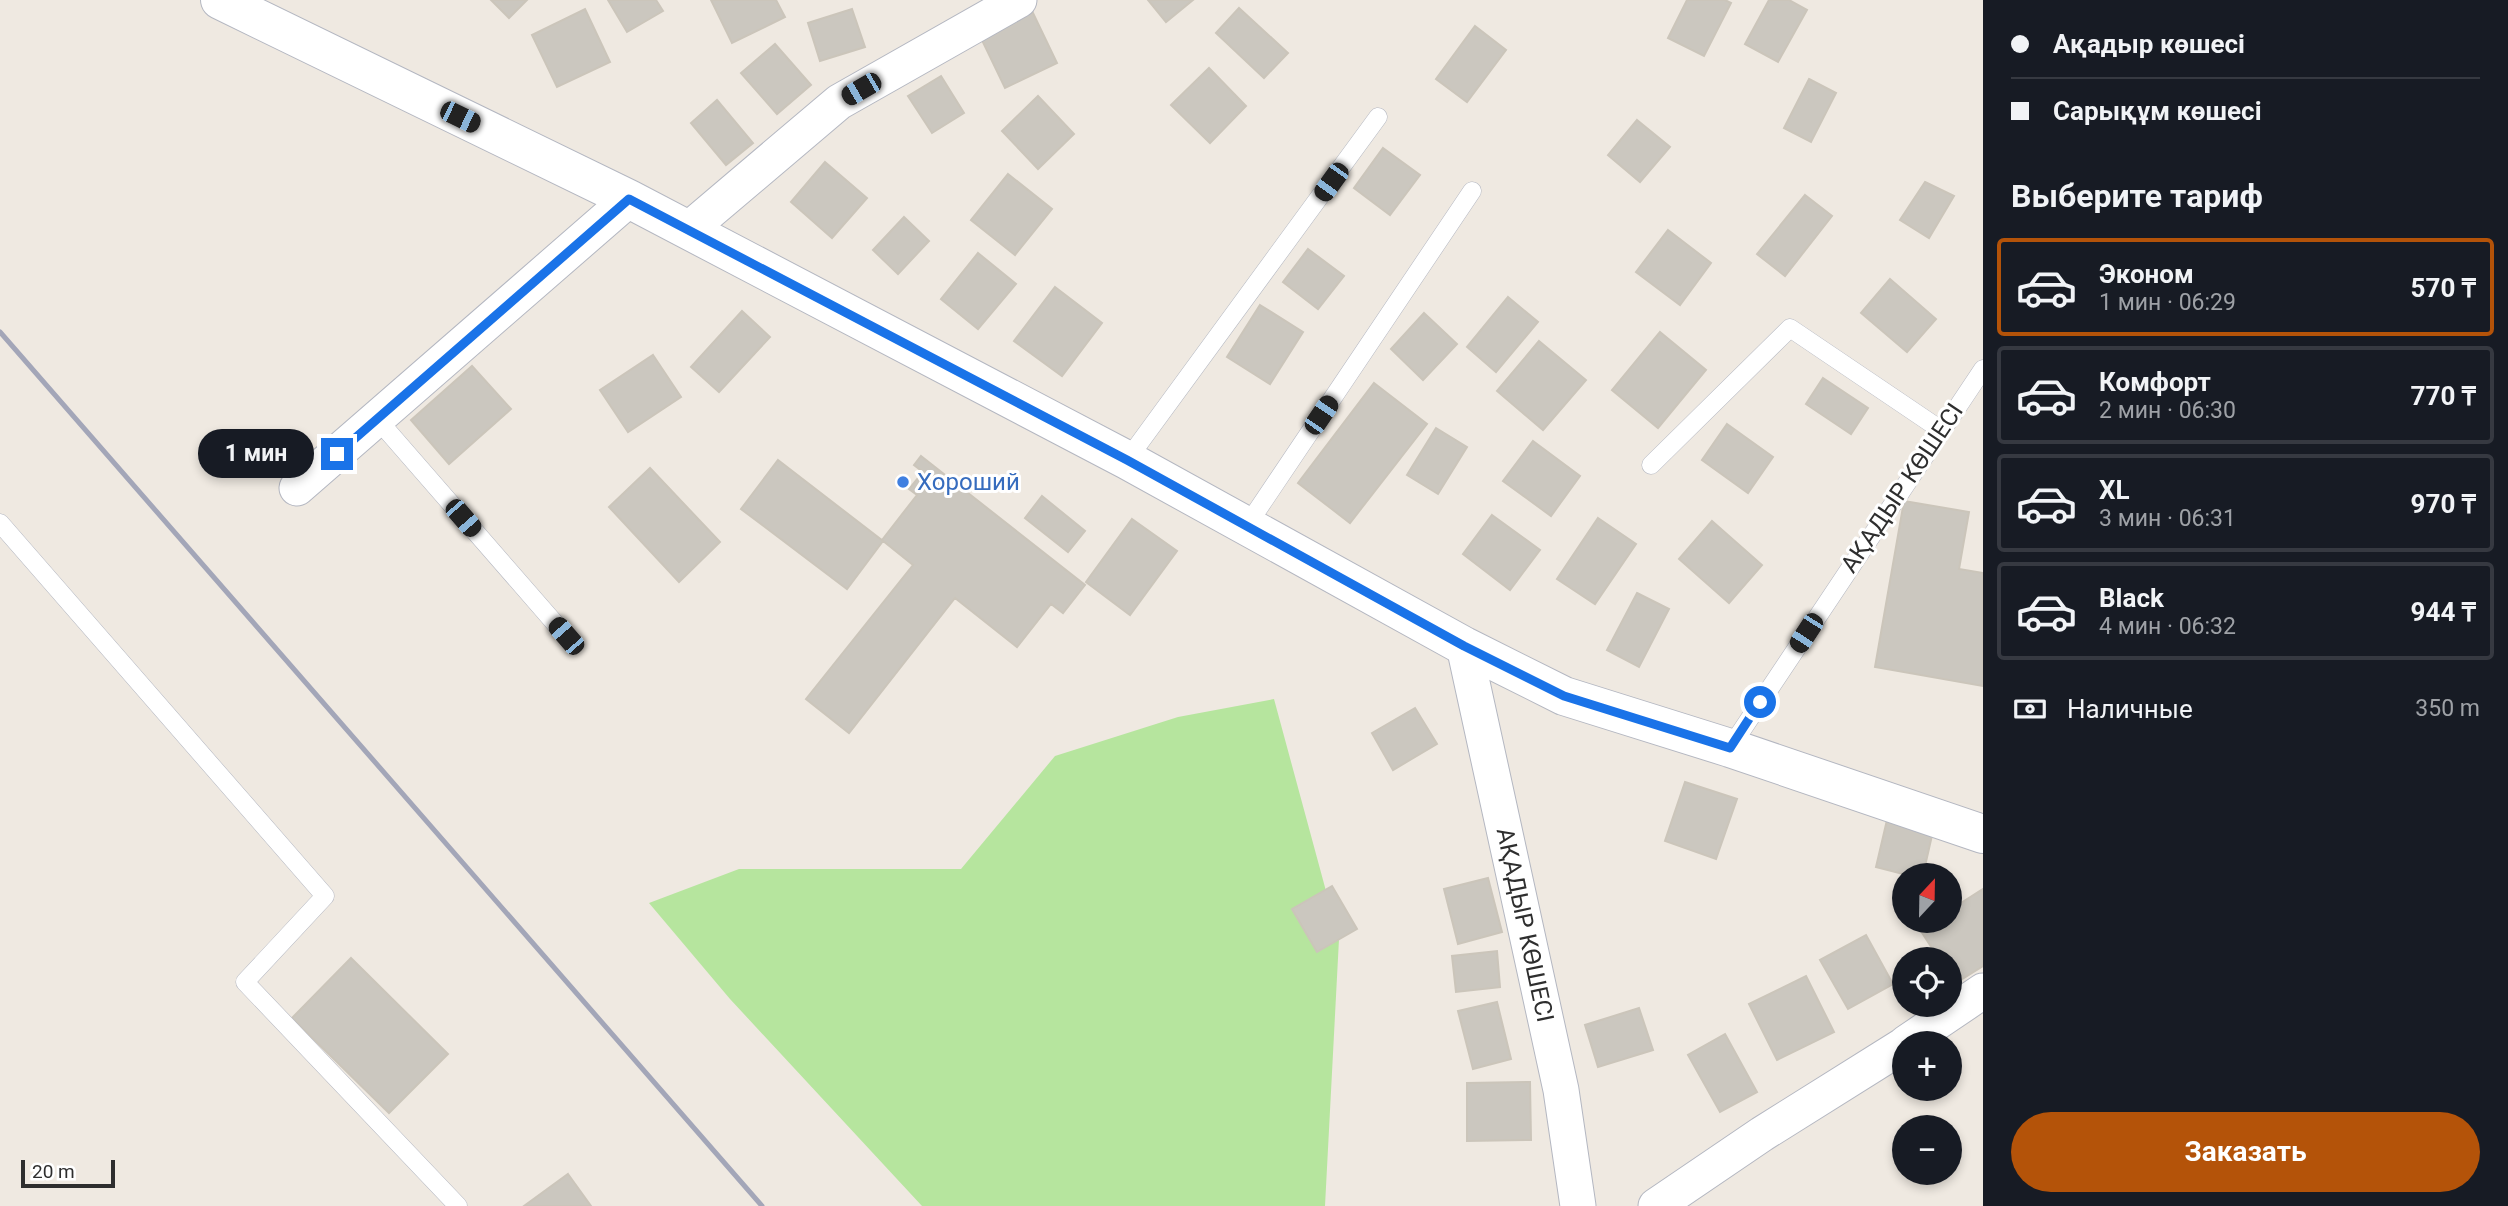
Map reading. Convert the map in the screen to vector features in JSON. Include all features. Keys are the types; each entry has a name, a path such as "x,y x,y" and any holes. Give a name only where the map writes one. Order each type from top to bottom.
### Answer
{"main road":[{"path":"220,0 629,199 1127,460 1464,646 1564,696 1730,748 1983,834"}],"street":[{"path":"688,230 839,102 1019,0"},
{"path":"297,488 629,199"},
{"name":"АҚАДЫР КӨШЕСІ","path":"1464,646 1561,1090 1578,1206"},
{"path":"1924,1031 1983,991"},
{"path":"1656,1206 1762,1134 1892,1052"}],"lane":[{"path":"1127,460 1378,117"},
{"path":"1246,527 1472,191"},
{"path":"1651,465 1790,328 1941,430"},
{"name":"АҚАДЫР КӨШЕСІ","path":"1730,748 1983,369"},
{"path":"378,420 566,636"},
{"path":"0,523 325,896 245,982 458,1206"}],"green space":[{"path":"1274,699 1339,939 1325,1206 922,1206 730,999 649,903 739,869 961,869 1055,756 1178,717"}],"building":[{"path":"491,0 527,0 509,18"},
{"path":"608,0 656,0 663,11 627,32"},
{"path":"711,0 776,0 785,17 732,43"},
{"path":"1148,0 1193,0 1166,22"},
{"path":"1687,0 1725,0 1731,3 1704,56 1668,38"},
{"path":"1769,0 1789,0 1807,10 1778,62 1745,44"},
{"path":"1239,8 1288,53 1264,78 1216,33"},
{"path":"585,9 610,62 557,87 532,35"},
{"path":"852,9 865,47 820,61 808,23"},
{"path":"1032,11 1057,63 1005,88 980,36"},
{"path":"1475,26 1506,50 1467,102 1436,79"},
{"path":"775,44 811,85 777,114 741,73"},
{"path":"1209,68 1246,106 1210,143 1171,105"},
{"path":"941,76 964,113 932,133 908,96"},
{"path":"1809,79 1836,93 1811,142 1784,128"},
{"path":"1038,96 1074,134 1038,169 1002,131"},
{"path":"717,100 753,143 726,165 691,123"},
{"path":"1637,120 1670,147 1640,182 1608,155"},
{"path":"1383,148 1420,175 1390,215 1354,188"},
{"path":"825,162 867,198 832,238 791,202"},
{"path":"1008,174 1052,209 1015,255 971,220"},
{"path":"1925,182 1954,196 1929,238 1900,220"},
{"path":"1805,195 1832,216 1785,276 1757,254"},
{"path":"904,217 929,241 898,274 873,250"},
{"path":"1668,230 1711,263 1680,305 1636,272"},
{"path":"1308,249 1344,276 1318,309 1283,282"},
{"path":"978,253 1016,284 978,329 941,299"},
{"path":"1890,279 1936,319 1907,352 1861,313"},
{"path":"1055,287 1102,323 1062,376 1014,341"},
{"path":"1508,297 1538,322 1496,372 1467,347"},
{"path":"1260,305 1303,332 1270,384 1227,357"},
{"path":"742,311 770,337 719,392 691,367"},
{"path":"1424,313 1457,344 1423,380 1391,349"},
{"path":"1660,332 1706,370 1658,428 1612,390"},
{"path":"1539,341 1586,380 1543,430 1497,391"},
{"path":"653,355 681,397 628,432 600,390"},
{"path":"472,366 511,409 449,464 411,420"},
{"path":"1823,378 1868,408 1851,434 1806,404"},
{"path":"1374,383 1427,424 1350,523 1298,483"},
{"path":"1727,424 1773,457 1748,493 1702,460"},
{"path":"1436,428 1467,447 1438,494 1407,475"},
{"path":"1533,441 1580,476 1551,516 1503,481"},
{"path":"921,456 1085,585 1063,613 1051,604 1017,647 955,598 849,733 806,699 913,565 882,540 917,495 909,489 923,472 914,465"},
{"path":"778,460 883,541 847,589 741,509"},
{"path":"650,468 720,542 679,582 609,507"},
{"path":"1042,496 1085,531 1068,552 1025,518"},
{"path":"1904,501 1969,512 1959,569 1983,573 1983,686 1875,667"},
{"path":"1492,515 1540,550 1510,590 1463,554"},
{"path":"1598,518 1636,544 1595,604 1557,579"},
{"path":"1132,519 1177,551 1130,615 1086,582"},
{"path":"1712,521 1762,565 1729,603 1679,559"},
{"path":"1637,593 1669,609 1639,667 1607,650"},
{"path":"1415,708 1437,744 1393,770 1372,733"},
{"path":"1685,782 1737,799 1716,859 1665,841"},
{"path":"1887,820 1933,831 1926,863 1892,863 1892,871 1876,867"},
{"path":"1488,878 1502,932 1458,944 1444,889"},
{"path":"1332,886 1357,929 1317,952 1292,909"},
{"path":"1983,889 1983,966 1962,979 1962,947 1931,947 1922,933 1962,933 1962,902"},
{"path":"1866,935 1892,985 1848,1009 1820,960"},
{"path":"1497,951 1500,987 1456,992 1452,956"},
{"path":"351,958 448,1054 389,1113 292,1018"},
{"path":"1806,976 1834,1032 1777,1060 1749,1004"},
{"path":"1497,1002 1511,1059 1473,1069 1458,1011"},
{"path":"1639,1008 1653,1050 1598,1067 1585,1025"},
{"path":"1725,1034 1757,1092 1720,1112 1688,1055"},
{"path":"1530,1082 1531,1140 1467,1141 1467,1083"},
{"path":"568,1174 591,1206 524,1206"}],"railway":[{"path":"0,332 762,1206"}],"place":[{"name":"Хороший","path":"903,482"}],"route":[{"path":"337,454 629,199 966,374 1464,646 1564,696 1730,748 1760,702"}]}
